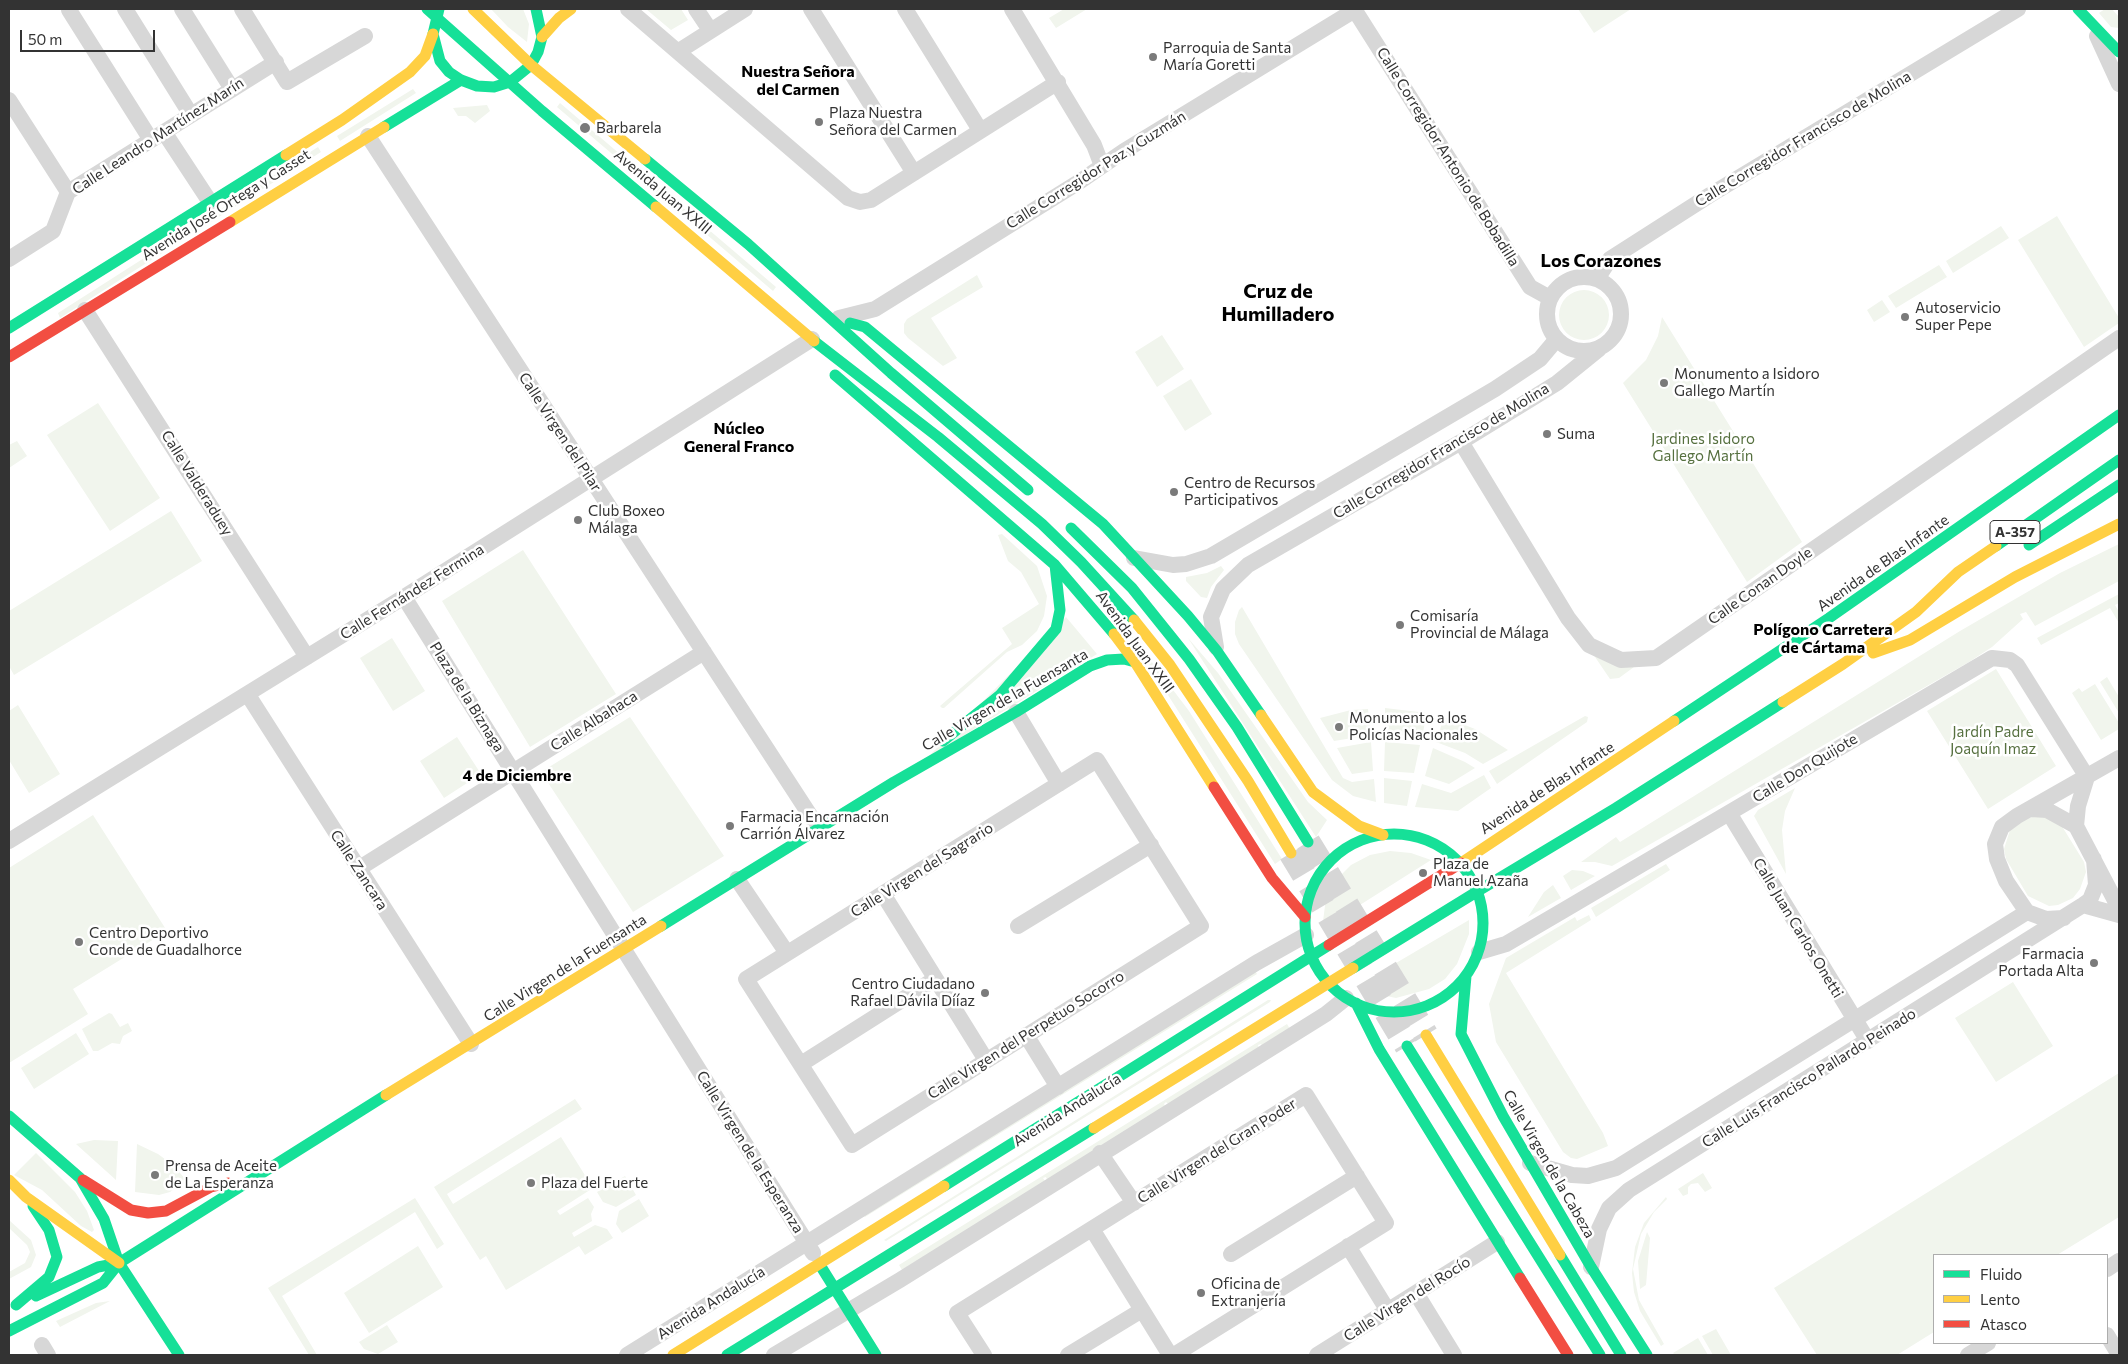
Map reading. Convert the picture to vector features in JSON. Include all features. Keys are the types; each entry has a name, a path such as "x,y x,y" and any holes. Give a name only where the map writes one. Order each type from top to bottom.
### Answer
{"main road":[{"name":"Avenida Juan XXIII","path":"472,9 531,65 740,238 822,329 938,436 1042,524 1118,601 1170,666 1248,781 1291,853"},
{"path":"434,11 433,34 435,48 440,61 449,72 461,80 477,86 494,87 510,82 531,65 538,52 542,37 541,25 536,9"},
{"path":"542,37 559,18 571,9"},
{"name":"Avenida Juan XXIII","path":"434,11 510,82 1037,497"},
{"path":"2084,14 2119,52"},
{"name":"Avenida José Ortega y Gasset","path":"9,328 342,120 410,72 425,56 433,34"},
{"name":"Avenida José Ortega y Gasset","path":"9,357 461,80"},
{"name":"Avenida Juan XXIII","path":"822,329 865,327 1104,524 1217,651 1314,792 1359,826 1383,835"},
{"name":"Avenida Juan XXIII","path":"822,329 837,378 1055,565 1102,617 1135,662 1272,878 1305,917"},
{"name":"Avenida de Blas Infante","path":"1461,863 1829,618 2119,415"},
{"name":"A-357","path":"1478,891 1616,808 1843,664 1916,612 1958,572 2119,460"},
{"path":"2022,549 2119,486"},
{"name":"Avenida Juan XXIII","path":"1066,523 1132,588 1189,659 1237,727 1308,842"},
{"path":"1843,664 1910,640 2015,577 2119,524"},
{"name":"Calle Virgen de la Fuensanta","path":"894,782 1000,695 1056,629 1060,610 1055,565"},
{"path":"1916,612 1957,590"},
{"name":"Calle Virgen de la Fuensanta","path":"119,1263 252,1178 894,782 1016,712 1090,666 1107,660 1124,659 1135,662"},
{"path":"1383,835 1407,835 1432,842 1448,851 1461,863 1478,891 1484,925 1479,952 1466,976 1445,996 1428,1005 1411,1010 1380,1011 1351,1000 1329,983 1312,956 1306,935 1305,917 1314,884 1328,864 1346,848 1367,838 1383,835"},
{"name":"Avenida Andalucía","path":"673,1355 820,1265 1461,863"},
{"name":"Avenida Andalucía","path":"727,1355 1478,891"},
{"name":"Calle Virgen de la Cabeza","path":"1466,976 1462,1034 1503,1116 1530,1163 1591,1267 1647,1355"},
{"path":"1351,1000 1379,1049 1568,1355"},
{"path":"1426,1035 1621,1355"},
{"path":"1407,1046 1600,1355"},
{"path":"9,1116 80,1178 104,1219 119,1263 143,1297 179,1355"},
{"name":"Calle Virgen de la Fuensanta","path":"80,1178 130,1210 148,1213 166,1212 211,1187 252,1178"},
{"path":"9,1180 26,1197 119,1263"},
{"path":"12,1307 49,1277 57,1257 49,1230 26,1197"},
{"path":"12,1307 98,1267 119,1263"},
{"path":"9,1331 103,1283 119,1263"},
{"name":"Calle Virgen de la Esperanza","path":"820,1265 876,1355"}],"street":[{"path":"125,9 190,115"},
{"path":"182,9 232,89"},
{"path":"242,9 287,82 365,36"},
{"path":"628,9 848,198 860,202 871,200 1058,82"},
{"path":"696,9 710,30"},
{"path":"679,51 745,9"},
{"path":"811,9 914,173"},
{"path":"905,9 980,130"},
{"path":"1012,9 1058,82 1094,145 1102,166"},
{"name":"Calle Corregidor Paz y Guzmán","path":"822,329 875,309 1355,9"},
{"name":"Calle Corregidor Antonio de Bobadilla","path":"1355,9 1530,287 1550,298"},
{"name":"Calle Corregidor Francisco de Molina","path":"1597,279 1610,260 1710,195 2018,9"},
{"path":"69,10 157,136 210,202"},
{"path":"2084,14 2119,84"},
{"name":"Calle Leandro Martínez Marín","path":"9,259 53,231 68,192 276,62"},
{"path":"9,100 68,192"},
{"name":"Calle Virgen del Pilar","path":"368,136 819,829"},
{"path":"1586,277 1597,279 1615,293 1622,314 1615,335 1599,349 1588,352 1576,351 1565,347 1556,340 1546,320 1550,298 1565,282 1586,277"},
{"name":"Calle Valderaduey","path":"86,310 307,657"},
{"name":"Calle Fernández Fermina","path":"9,841 248,695 591,480 822,329"},
{"name":"Calle Conan Doyle","path":"1461,442 1568,618 1589,645 1621,660 1656,658 2119,338"},
{"name":"Calle Corregidor Francisco de Molina","path":"1134,558 1173,565 1186,564 1211,556 1495,389 1540,359 1556,340"},
{"name":"Calle Corregidor Francisco de Molina","path":"1217,651 1211,617 1223,589 1248,565 1461,442 1557,383 1599,349"},
{"path":"1277,517 1271,534 1278,547"},
{"name":"Plaza de la Biznaga","path":"404,597 514,772 622,950"},
{"name":"Calle Albahaca","path":"358,869 704,652"},
{"name":"Calle Don Quijote","path":"1479,952 1506,944 1992,658 2010,660 2017,665 2087,777"},
{"name":"Calle Zancara","path":"248,695 471,1044"},
{"path":"1016,712 1060,784"},
{"path":"2094,860 2096,885 2090,900 2064,918 2046,919 2026,912 2006,881 1997,859 1995,844 2002,827 2119,758"},
{"name":"Calle Virgen del Sagrario","path":"801,1064 746,979 1097,760 1151,845"},
{"path":"2076,826 2078,806 2087,777"},
{"path":"2031,809 2047,810 2076,826 2119,908"},
{"name":"Calle Juan Carlos Onetti","path":"1729,813 1868,1041"},
{"path":"1018,926 1151,845"},
{"name":"Calle Virgen del Perpetuo Socorro","path":"801,1064 852,1144 1201,926 1151,845"},
{"path":"738,879 788,953"},
{"path":"883,894 986,1060"},
{"path":"2083,906 2119,915"},
{"name":"Calle Luis Francisco Pallardo Peinado","path":"1530,1163 1572,1175 1588,1176 1616,1168 2026,912"},
{"name":"Calle Luis Francisco Pallardo Peinado","path":"1591,1267 1599,1229 1609,1208 1629,1190 2064,918"},
{"name":"Avenida Andalucía","path":"627,1355 1256,963 1306,935"},
{"name":"Calle Virgen de la Esperanza","path":"622,950 808,1243 820,1265"},
{"path":"801,1064 935,979"},
{"path":"774,1355 849,1311 1100,1153 1351,1000"},
{"path":"1026,1035 1058,1087"},
{"name":"Calle Virgen del Gran Poder","path":"984,1355 957,1313 1306,1095 1386,1223 1172,1355"},
{"path":"1100,1153 1134,1203"},
{"path":"1231,1254 1356,1176"},
{"path":"1092,1229 1172,1355"},
{"name":"Calle Virgen del Rocío","path":"1317,1355 1497,1242"},
{"path":"1348,1246 1388,1310"},
{"path":"2108,1268 2119,1261"},
{"path":"1416,1293 1454,1355"},
{"path":"1068,1355 1142,1310"},
{"path":"2108,1337 2119,1355"},
{"path":"1968,1355 1986,1344"}],"green space":[{"path":"491,9 523,9 529,24 527,42 508,27"},
{"path":"646,9 681,9 688,20 671,30"},
{"path":"1064,9 1087,9 1056,28 1049,18"},
{"path":"1578,9 1631,9 1594,33"},
{"path":"2105,9 2112,9 2119,17 2119,28 2111,27 2099,13"},
{"path":"413,89 416,93 340,141 337,136"},
{"path":"560,103 776,287 773,291 557,107"},
{"path":"487,105 490,111 475,123 466,116 458,116 453,108"},
{"path":"318,147 321,152 60,318 58,313"},
{"path":"2057,216 2119,318 2119,323 2084,347 2018,240"},
{"path":"2001,226 2009,238 1953,273 1946,261"},
{"path":"1939,265 1947,277 1896,308 1888,296"},
{"path":"977,275 983,287 931,318 957,358 943,366 908,338 904,333 904,324 907,319"},
{"path":"1584,290 1602,297 1609,315 1602,333 1584,340 1566,333 1559,315 1566,297"},
{"path":"1882,300 1890,312 1874,322 1867,310"},
{"name":"Jardines Isidoro Gallego Martín","path":"1662,317 1802,542 1747,582 1623,383 1646,360 1658,336"},
{"path":"1162,335 1184,369 1157,387 1135,352"},
{"path":"1191,379 1212,414 1185,431 1163,396"},
{"path":"98,403 160,498 110,531 47,435"},
{"path":"17,441 27,456 9,468 9,445"},
{"path":"171,511 202,561 14,675 9,666 9,611"},
{"path":"1002,534 1037,566 1047,596 1044,616 1037,631 1022,645 1007,652 942,708 940,706 1012,644 1002,628 1039,604 1021,572 1008,561 998,535"},
{"path":"2119,544 2119,581 2035,626 2026,612 2020,614 2023,619 1992,647 1969,662 1612,866 1595,862 1581,862 1616,837 1620,842 1960,631 2060,573"},
{"path":"523,550 616,694 530,747 442,601"},
{"path":"1221,566 1224,570 1211,587 1207,598 1201,597 1186,581 1186,577 1207,573"},
{"path":"2119,594 2119,603 2115,605 2119,612 2119,623 2110,608 2041,645 2037,638"},
{"path":"1242,607 1343,778 1352,782 1374,779 1376,802 1353,796 1332,780 1239,644 1235,634 1235,622"},
{"path":"1066,617 1097,654 927,758"},
{"path":"1123,624 1189,711 1282,859 1275,864"},
{"path":"392,638 425,691 393,711 360,658"},
{"path":"1188,638 1218,673 1308,802 1327,820 1316,837"},
{"path":"1593,654 1634,667 1619,678 1610,679"},
{"name":"Jardín Padre Joaquín Imaz","path":"1996,669 2056,766 1988,809 1927,711"},
{"path":"2107,677 2119,697 2119,713 2100,682"},
{"path":"2095,684 2119,723 2119,729 2101,740 2072,693 2079,688 2082,692"},
{"path":"18,705 60,774 29,793 9,760 9,711"},
{"path":"1385,708 1427,713 1422,737 1385,734"},
{"path":"1368,709 1371,735 1334,741 1320,718 1351,710"},
{"path":"1585,716 1588,717 1587,722 1497,784 1489,771"},
{"path":"630,717 724,856 633,912 541,772"},
{"path":"1444,717 1475,729 1508,750 1483,764 1465,753 1436,742"},
{"path":"457,737 481,774 444,798 420,761"},
{"path":"1371,742 1373,771 1352,774 1337,748"},
{"path":"1385,742 1420,745 1414,773 1384,771"},
{"path":"1433,748 1475,768 1449,784 1425,776"},
{"path":"1484,775 1491,788 1458,811 1415,807 1422,784 1451,793"},
{"path":"1384,778 1412,781 1407,806 1384,803"},
{"path":"1795,788 1785,811 1782,830 1786,874 1754,816 1758,810"},
{"name":"Centro Deportivo Conde de Guadalhorce","path":"93,815 167,931 73,989 88,1014 9,1063 9,868"},
{"path":"2043,816 2060,823 2084,862 2086,872 2080,889 2073,898 2058,905 2049,906 2028,896 2006,859 2004,849 2010,830 2024,819"},
{"path":"1390,851 1411,853 1431,860 1322,929 1326,898 1335,881 1351,865 1370,855"},
{"path":"1666,864 1670,870 1596,917 1591,908"},
{"path":"1572,870 1583,871 1595,876 1571,890 1563,876"},
{"path":"1553,885 1561,898 1528,917 1544,892"},
{"path":"1589,915 1591,920 1506,973 1603,1133 1608,1146 1577,1159 1571,1158 1563,1152 1496,1042 1489,1004 1506,958 1575,917 1577,921"},
{"path":"1469,920 1469,934 1457,964 1445,979 1429,989 1396,998 1367,992 1357,986"},
{"path":"1254,969 1257,974 865,1217 862,1213"},
{"path":"2013,982 2053,1046 1996,1082 1955,1018"},
{"path":"1268,1000 1271,1000 886,1241 884,1240"},
{"path":"109,1013 112,1014 120,1027 128,1023 132,1031 123,1036 120,1044 112,1043 98,1051 93,1051 82,1029"},
{"path":"1287,1024 1290,1029 1262,1046 1261,1044 1258,1045 1259,1048 1168,1104 1166,1102 1165,1106 1047,1180 1046,1177 1043,1178 1045,1181 902,1270 899,1265"},
{"path":"76,1033 89,1054 34,1089 21,1068"},
{"path":"2119,1073 2119,1217 2059,1254 1933,1254 1933,1333 1897,1355 1817,1355 1774,1288"},
{"path":"575,1099 582,1109 447,1194 453,1204 561,1137 593,1188 557,1211 560,1215 588,1198 594,1207 591,1214 592,1221 572,1233 574,1237 595,1225 607,1229 613,1238 585,1255 579,1246 506,1290 486,1256 480,1260 434,1187"},
{"path":"94,1140 118,1141 116,1180 76,1144"},
{"path":"137,1144 158,1154 173,1165 187,1181 170,1192 159,1195 135,1192"},
{"path":"36,1153 75,1192 87,1211 94,1230 92,1232 81,1226 42,1190 14,1175"},
{"path":"1703,1173 1712,1188 1705,1192 1698,1183 1691,1184 1688,1187 1688,1194 1683,1196 1678,1189"},
{"path":"625,1176 636,1195 616,1207 603,1202 597,1192"},
{"path":"1666,1197 1667,1199 1654,1212 1641,1234 1633,1269 1639,1300 1664,1344 1661,1346 1640,1311 1634,1292 1632,1273 1635,1247 1644,1223"},
{"path":"415,1198 444,1244 437,1249 415,1212 282,1296 317,1355 309,1355 268,1288"},
{"path":"639,1199 649,1216 622,1233 616,1224 619,1211"},
{"path":"9,1220 31,1240 36,1255 31,1267 9,1279 9,1272 25,1263 30,1252 27,1245 9,1228"},
{"path":"1647,1232 1650,1238 1646,1285 1640,1289 1638,1261"},
{"path":"418,1246 443,1287 369,1333 344,1293"},
{"path":"110,1301 60,1327 56,1321 96,1303"},
{"path":"387,1325 398,1342 378,1354 364,1349 359,1342"},
{"path":"1716,1329 1731,1355 1713,1355 1702,1336"},
{"path":"1698,1338 1708,1355 1675,1355 1673,1353"}],"tunnel":[{"path":"1308,842 1426,1035"},
{"path":"1291,853 1407,1046"}],"traffic: fast":[{"path":"427,9 542,111 656,207"},
{"path":"439,9 433,34 440,61 449,72 461,80 477,86 494,87 510,82 531,65 538,52 542,37 536,9"},
{"path":"2078,9 2119,52"},
{"path":"384,127 461,80"},
{"path":"9,328 286,155"},
{"path":"645,159 748,244 891,373 1028,490"},
{"path":"850,323 865,327 1103,524 1188,616 1217,651 1261,715"},
{"path":"814,341 938,437 1042,524 1081,562 1134,620"},
{"path":"835,375 1055,565 1114,634"},
{"path":"1674,721 1829,618 2119,415"},
{"path":"1996,546 2119,460"},
{"path":"2029,545 2119,485"},
{"path":"1071,528 1132,588 1189,659 1237,727 1308,842"},
{"path":"943,741 1000,695 1056,629 1060,610 1055,565"},
{"path":"661,926 894,782 1016,712 1090,666 1107,660 1124,659 1135,662"},
{"path":"1478,891 1616,808 1783,702"},
{"path":"1394,834 1428,841 1443,849 1457,860 1468,874 1476,889 1483,923 1476,957 1468,972 1457,986 1443,997 1428,1005 1394,1012 1360,1005 1345,997 1331,986 1320,972 1312,957 1305,923 1312,889 1320,874 1331,860 1345,849 1360,841 1394,834"},
{"path":"1353,968 1478,891"},
{"path":"944,1186 1329,945"},
{"path":"1466,976 1461,1034 1503,1116 1591,1267 1647,1355"},
{"path":"1356,1003 1379,1049 1520,1278"},
{"path":"1407,1046 1600,1355"},
{"path":"9,1331 103,1283 119,1263 386,1095"},
{"path":"9,1116 80,1178 104,1219 119,1263 179,1355"},
{"path":"727,1355 1094,1128"},
{"path":"16,1305 49,1277 57,1257 49,1230 33,1206"},
{"path":"1560,1255 1621,1355"},
{"path":"36,1296 98,1267 119,1263"},
{"path":"820,1265 876,1355"}],"traffic: slow":[{"path":"473,9 531,65 645,159"},
{"path":"542,37 559,18 571,9"},
{"path":"286,155 342,120 410,72 425,56 433,34"},
{"path":"230,222 384,127"},
{"path":"656,207 814,341"},
{"path":"1873,653 1910,640 2015,577 2119,524"},
{"path":"1783,702 1843,664 1916,612 1958,572 1996,546"},
{"path":"1134,620 1170,665 1248,781 1291,853"},
{"path":"1114,634 1135,662 1214,787"},
{"path":"1261,715 1313,792 1359,826 1383,835"},
{"path":"1461,863 1674,721"},
{"path":"386,1095 661,926"},
{"path":"1094,1128 1353,968"},
{"path":"1426,1035 1560,1255"},
{"path":"9,1180 26,1197 119,1263"},
{"path":"673,1355 944,1186"}],"traffic: jam":[{"path":"9,357 230,222"},
{"path":"1214,787 1272,878 1305,917"},
{"path":"1329,945 1461,863"},
{"path":"83,1180 131,1210 148,1213 166,1211 211,1187 228,1183"},
{"path":"1520,1278 1568,1355"}],"place":[{"name":"Parroquia de Santa María Goretti","path":"1153,57"},
{"name":"Plaza Nuestra Señora del Carmen","path":"819,122"},
{"name":"Barbarela","path":"585,128"},
{"name":"Autoservicio Super Pepe","path":"1905,317"},
{"name":"Monumento a Isidoro Gallego Martín","path":"1664,383"},
{"name":"Suma","path":"1547,434"},
{"name":"Centro de Recursos Participativos","path":"1174,492"},
{"name":"Club Boxeo Málaga","path":"578,520"},
{"name":"Comisaría Provincial de Málaga","path":"1400,625"},
{"name":"Monumento a los Policías Nacionales","path":"1339,727"},
{"name":"Farmacia Encarnación Carrión Álvarez","path":"730,826"},
{"name":"Plaza de Manuel Azaña","path":"1423,873"},
{"name":"Centro Deportivo Conde de Guadalhorce","path":"79,942"},
{"name":"Farmacia Portada Alta","path":"2094,963"},
{"name":"Centro Ciudadano Rafael Dávila Dííaz","path":"985,993"},
{"name":"Prensa de Aceite de La Esperanza","path":"155,1175"},
{"name":"Plaza del Fuerte","path":"531,1183"},
{"name":"Oficina de Extranjería","path":"1201,1293"}],"district":[{"name":"Nuestra Señora del Carmen","path":"798,81"},
{"name":"Los Corazones","path":"1601,261"},
{"name":"Cruz de Humilladero","path":"1278,302"},
{"name":"Núcleo General Franco","path":"739,438"},
{"name":"Polígono Carretera de Cártama","path":"1823,639"},
{"name":"4 de Diciembre","path":"517,776"}]}
